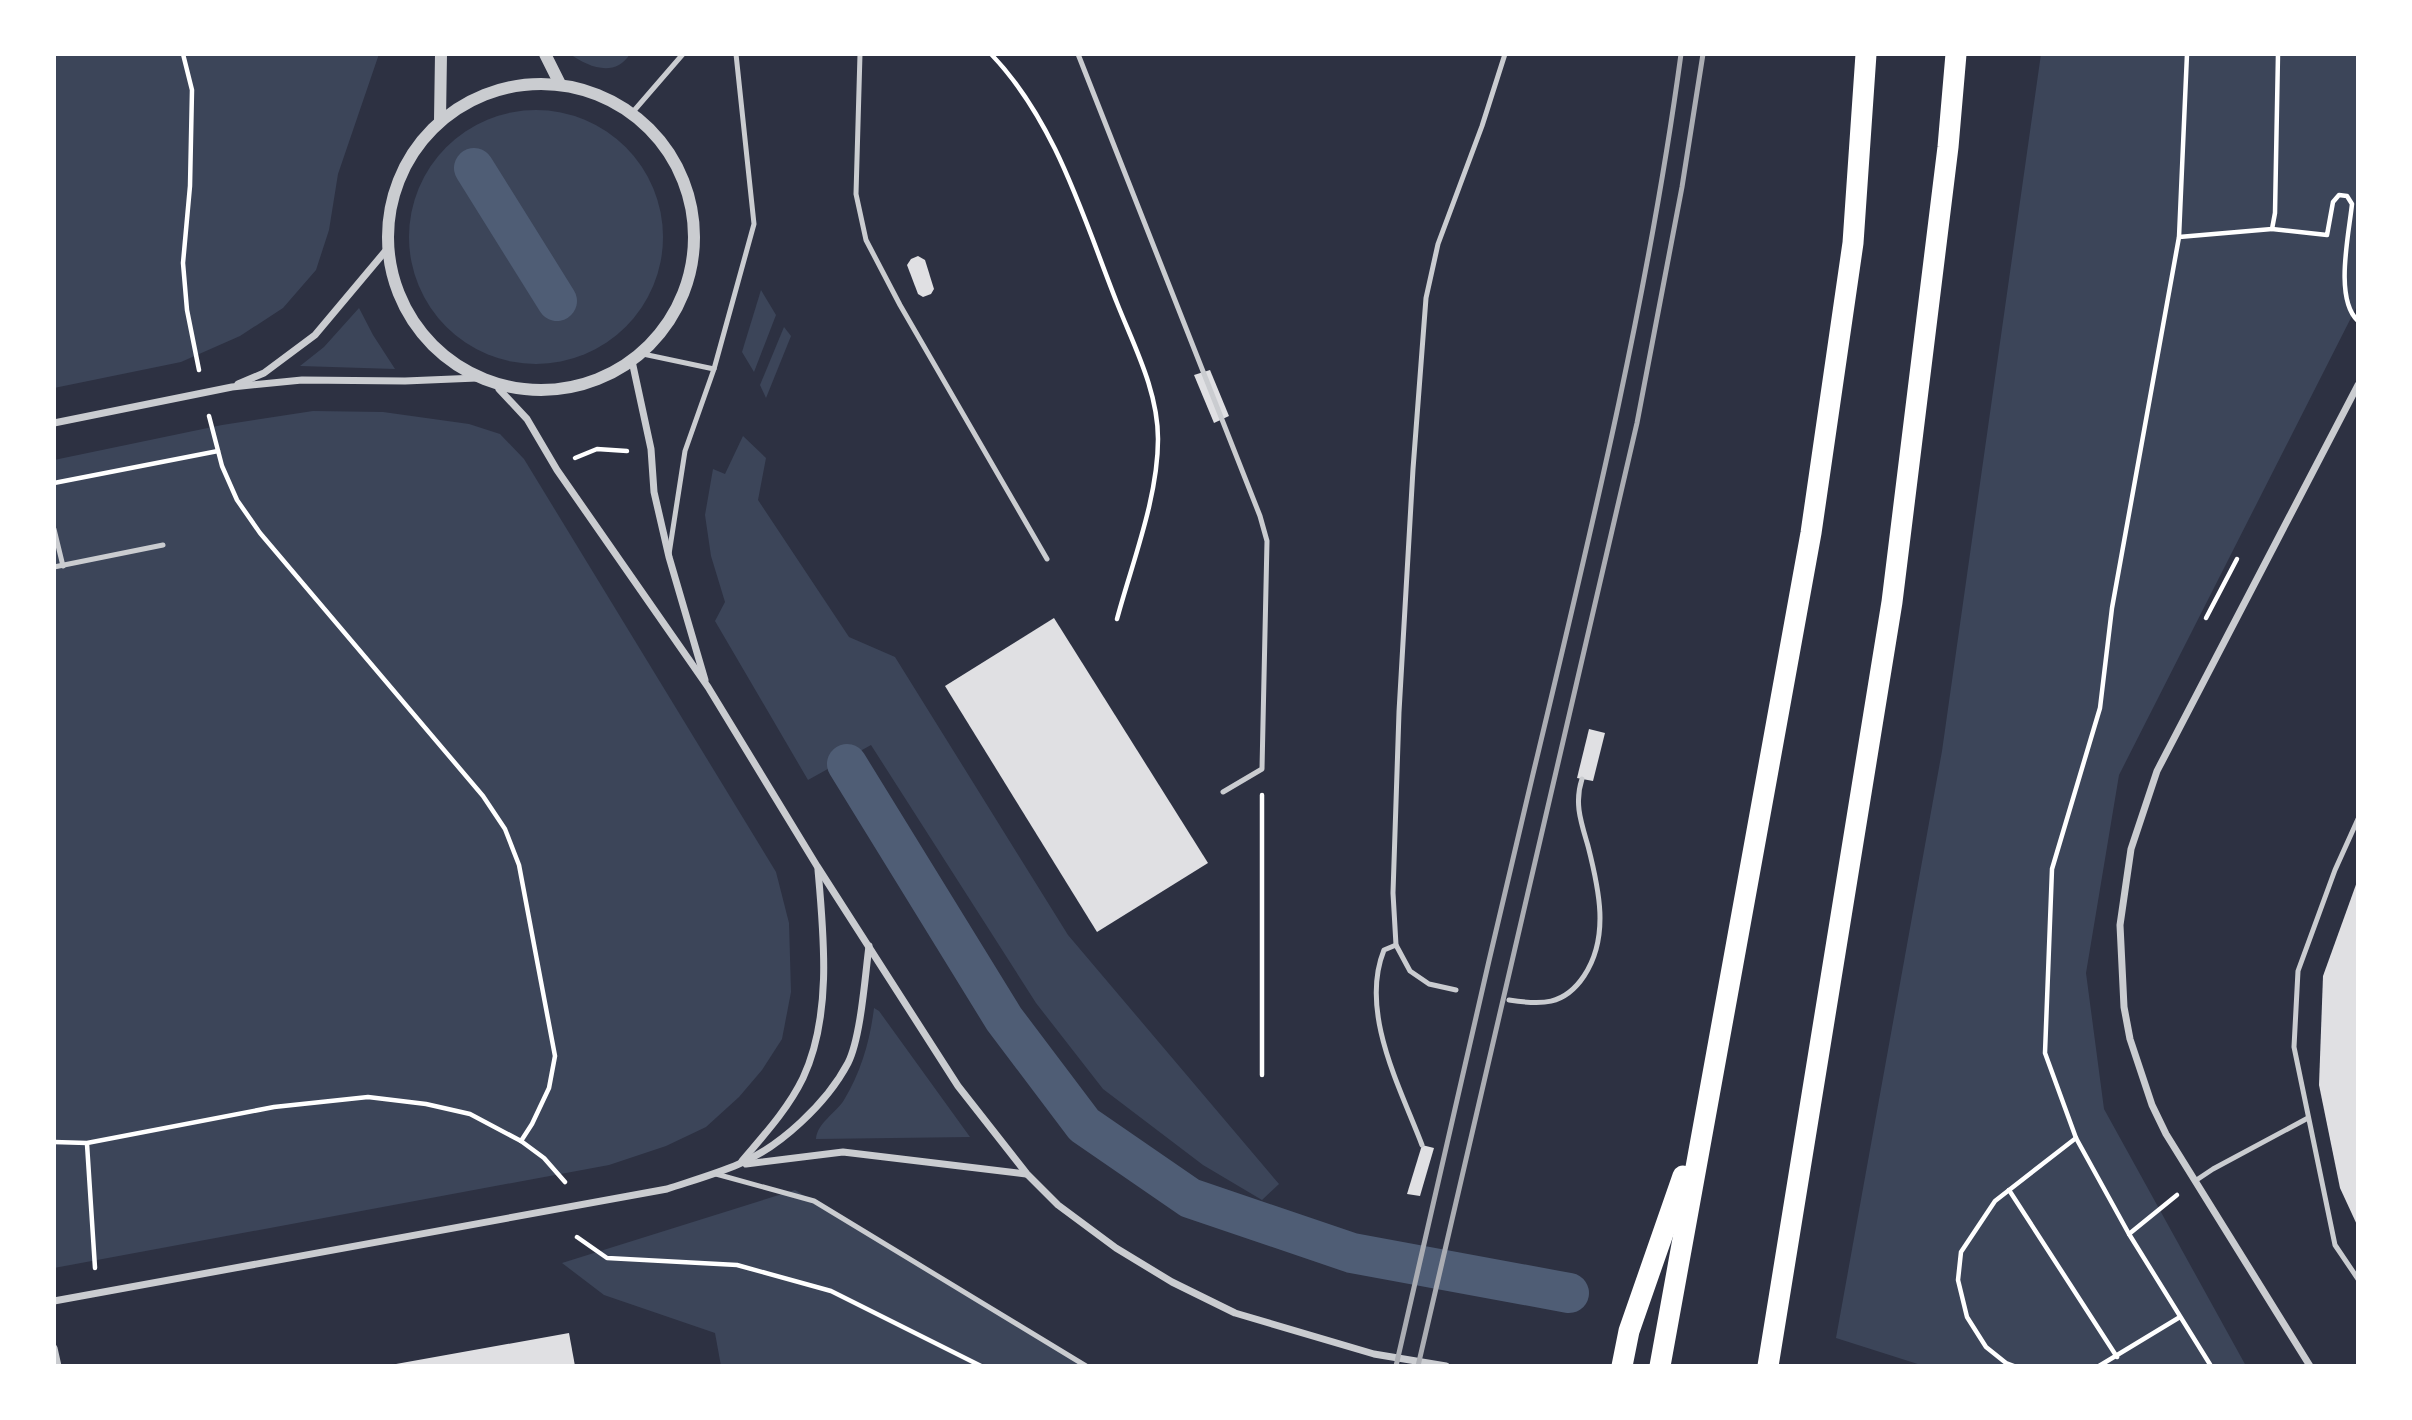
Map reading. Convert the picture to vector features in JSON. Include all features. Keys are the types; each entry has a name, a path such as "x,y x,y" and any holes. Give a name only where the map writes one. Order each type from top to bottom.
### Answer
{"highway":[{"path":"1660,1366 1811,533 1853,243 1866,54"},
{"path":"1768,1366 1892,602 1948,147 1956,54"},
{"path":"1622,1366 1629,1331 1704,1118"}],"street":[{"path":"440,120 442,54"},
{"path":"545,54 560,84"},
{"path":"499,389 551,389 605,375 637,358 673,313 681,296 692,261 694,224 686,187 670,153 646,125 632,113 598,94 560,84 524,84 488,93 470,100 440,120 413,151 395,188 389,217 388,248 398,293 408,314 438,350 477,378 499,389 527,419 558,470 708,687 817,866 958,1086 1027,1174 1058,1205 1116,1248 1172,1282 1235,1312 1374,1354 1446,1366"},
{"path":"232,387 264,373 315,335 388,248"},
{"path":"637,358 651,449 654,492 669,557 708,687"},
{"path":"54,423 232,387 302,380 405,381 477,378"},
{"path":"2310,1366 2166,1134 2152,1105 2124,1007 2120,925 2131,849 2157,771 2358,385"},
{"path":"738,1165 773,1125 803,1078 819,1027 824,933 817,866"},
{"path":"54,1301 643,1194 667,1189 738,1165 760,1154 783,1137 818,1105 849,1062 863,998 869,946"},
{"path":"738,1165 843,1152 1027,1174"},
{"path":"54,1348 58,1366"}],"lane":[{"path":"632,113 683,54"},
{"path":"669,557 685,451 714,369 754,224 736,54"},
{"path":"860,54 856,194 866,240 900,305 1047,559"},
{"path":"1077,54 1260,516 1267,541 1262,769 1223,792"},
{"path":"1457,990 1429,984 1410,971 1396,944 1393,893 1399,712 1426,299 1438,244 1482,127 1505,54"},
{"path":"637,358 714,369"},
{"path":"2349,402 2358,406"},
{"path":"54,529 63,566"},
{"path":"54,567 163,545"},
{"path":"1509,1000 1537,1004 1555,1001 1575,989 1588,970 1597,945 1601,909 1597,878 1577,809 1577,793 1582,779"},
{"path":"2358,819 2335,870 2298,971 2294,1047 2335,1245 2358,1279"},
{"path":"1396,944 1384,950 1380,960 1375,993 1379,1024 1422,1145"},
{"path":"2195,1181 2308,1118"},
{"path":"713,1173 814,1202 1086,1366"}],"path":[{"path":"183,54 192,90 190,186 183,263 187,310 199,370"},
{"path":"991,54 1012,76 1059,153 1152,394 1158,439 1152,490 1116,619"},
{"path":"2187,54 2179,237 2112,608 2100,708 2052,869 2045,1053 2076,1138 2129,1234 2211,1366"},
{"path":"2272,229 2275,213 2278,54"},
{"path":"2179,237 2272,229 2327,235 2333,202 2340,195 2347,196 2352,204 2345,285 2347,304 2358,321"},
{"path":"210,418 222,466 237,500 260,533 483,796 505,829 519,865 555,1056 548,1088 521,1141"},
{"path":"580,456 597,449 626,452"},
{"path":"54,483 219,451"},
{"path":"2206,618 2237,559"},
{"path":"1262,769 1262,1075"},
{"path":"54,1142 87,1143 274,1107 368,1097 426,1104 470,1114 521,1141 544,1158 565,1182"},
{"path":"2014,1366 1986,1347 1967,1317 1958,1280 1961,1252 1995,1201 2076,1138"},
{"path":"87,1143 95,1268"},
{"path":"2129,1234 2195,1181"},
{"path":"2009,1189 2117,1357"},
{"path":"578,1237 607,1258 737,1265 831,1292 981,1366"},
{"path":"2099,1366 2180,1317"}],"shaded area":[{"path":"54,54 379,54 338,174 329,230 316,270 283,308 240,336 181,362 54,388"},
{"path":"570,54 630,54 617,66 601,68"},
{"path":"2041,54 2358,54 2358,304 2119,775 2086,973 2104,1109 2246,1366 1924,1366 1836,1338 1942,751"},
{"path":"524,110 548,110 585,119 607,131 626,147 642,166 654,188 661,212 661,262 654,286 642,308 626,327 607,343 585,355 548,364 524,364 487,355 465,343 438,318 418,286 414,274 409,249 409,225 418,188 430,166 455,139 487,119 499,115"},
{"path":"761,290 776,315 754,372 742,352"},
{"path":"359,308 395,369 300,366 324,347"},
{"path":"784,327 791,336 766,398 760,385"},
{"path":"313,411 383,412 469,424 500,434 524,459 776,872 789,923 791,992 782,1039 762,1070 739,1097 706,1127 666,1146 609,1165 54,1268 54,460 222,425"},
{"path":"743,436 766,458 758,500 849,637 895,657 1068,935 1279,1184 1262,1200 1203,1165 1103,1089 1036,1003 871,745 808,780 715,621 725,602 711,556 705,515 713,469 725,474"},
{"path":"874,1008 879,1011 970,1137 816,1139 823,1123 841,1105 860,1067"},
{"path":"795,1190 1085,1366 721,1366 715,1333 604,1295 562,1263"}],"building":[{"path":"918,256 925,260 934,289 931,294 923,297 918,294 907,265 911,259"},
{"path":"1210,370 1229,416 1214,423 1194,375"},
{"path":"1054,618 1208,863 1097,932 945,686"},
{"path":"1589,729 1605,733 1593,781 1577,778"},
{"path":"2358,879 2358,1227 2340,1188 2319,1085 2323,976"},
{"path":"1422,1145 1434,1148 1420,1196 1407,1194"},
{"path":"569,1333 575,1366 396,1364"}],"waterway":[{"path":"474,168 557,301"},
{"path":"847,764 1004,1019 1084,1125 1190,1198 1352,1253 1569,1293"}],"railway":[{"path":"1396,1366 1616,416 1652,236 1681,54"},
{"path":"1418,1366 1637,423 1682,187 1703,54"}]}
